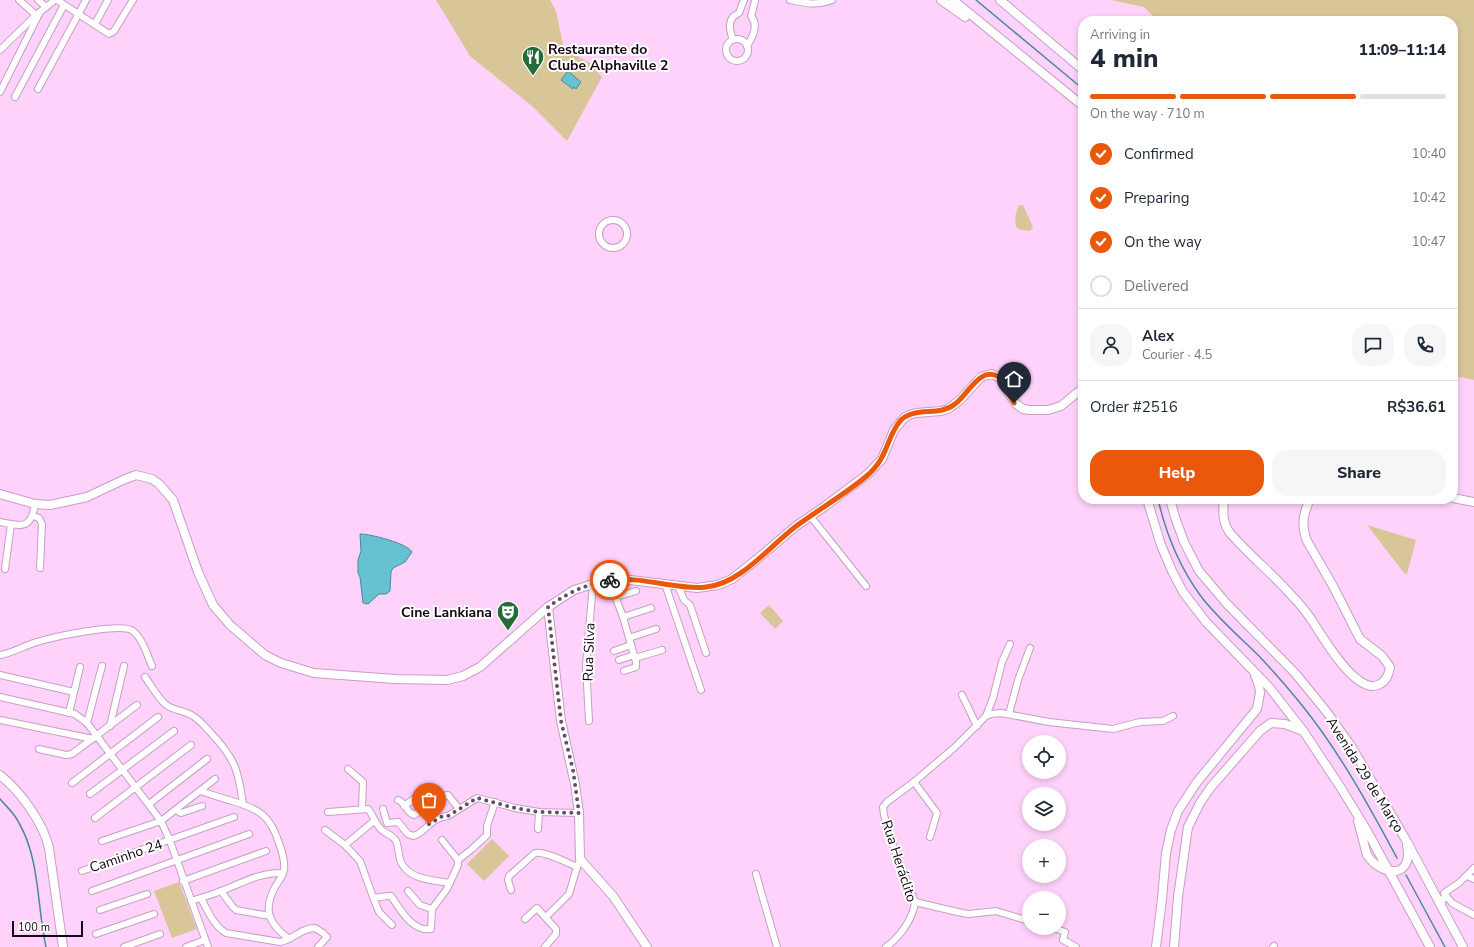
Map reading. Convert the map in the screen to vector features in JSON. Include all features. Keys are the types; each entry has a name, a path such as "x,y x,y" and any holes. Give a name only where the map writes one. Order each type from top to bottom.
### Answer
{"main road":[{"path":"941,0 1026,60"},
{"path":"953,0 1078,102"},
{"path":"1001,0 1078,66"},
{"path":"0,494 35,504 55,504 87,497 136,475 152,479 159,484 173,500 198,572 213,605 230,626 266,655 281,663 310,673 395,679 454,679 470,672 489,660 548,607 574,590 609,580 622,579 678,586 706,587 718,585 732,578 750,565 796,526 811,517 868,474 882,459 894,430 904,418 916,413 948,409 960,400 981,376 991,374 999,377 1014,403 1023,409 1039,411 1056,408 1078,394"},
{"path":"1070,400 1078,393"},
{"path":"1458,499 1474,502"},
{"name":"Avenida 29 de Março","path":"1148,504 1167,559 1183,592 1206,622 1281,701 1304,732 1355,811 1430,947"},
{"name":"Avenida 29 de Março","path":"1171,504 1184,542 1199,571 1219,595 1295,673 1326,711 1362,764 1406,840 1463,947"},
{"path":"1224,504 1224,523 1230,534 1295,599 1330,648 1351,674 1362,683 1376,686 1387,677 1390,667 1382,656 1360,638 1308,541 1304,533 1303,520 1308,504"},
{"path":"548,607 561,721 573,770 579,813 581,864 613,896 647,947"},
{"path":"1156,947 1166,853 1171,830 1178,811 1197,782 1257,710 1260,691 1253,670"},
{"path":"1174,947 1178,897 1188,827 1200,803 1211,787 1260,731 1271,723 1285,724 1304,732"},
{"path":"0,775 11,784 21,796 46,837 49,848 63,947"},
{"path":"1355,811 1367,855 1375,864 1388,871 1398,871 1406,865 1408,854 1406,840"}],"street":[{"path":"20,0 38,14"},
{"path":"38,0 46,7"},
{"path":"0,50 31,20 56,0 107,33 111,34 133,0"},
{"path":"38,89 86,0"},
{"path":"95,24 108,0"},
{"path":"732,40 730,23 734,15 739,13 745,0 756,0 750,16"},
{"path":"790,0 805,4 815,4 832,0"},
{"path":"15,97 64,4"},
{"path":"739,13 750,16 755,22 755,28 747,46"},
{"path":"0,92 38,14"},
{"path":"736,39 742,41 747,46 748,52 739,60 729,57 726,51 727,44 732,40 736,39"},
{"path":"616,221 623,225 626,229 626,238 624,243 617,248 608,248 604,246 599,239 599,230 601,226 607,222 616,221"},
{"path":"0,522 21,525 26,524 33,516 35,504"},
{"path":"33,516 39,518 42,524 40,568"},
{"path":"811,517 866,586"},
{"path":"5,569 11,524"},
{"path":"609,580 623,617 635,657 636,667 624,671"},
{"name":"Rua Silva","path":"590,721 586,666 593,584"},
{"path":"665,584 700,690"},
{"path":"678,586 684,600 690,605 706,653"},
{"path":"616,597 636,591"},
{"path":"623,617 651,608"},
{"path":"0,655 38,642 96,630 122,628 130,629 136,633 152,666"},
{"path":"629,638 656,629"},
{"path":"986,716 993,698 1002,662 1010,644"},
{"path":"614,651 631,645"},
{"path":"1009,714 1018,680 1030,648"},
{"path":"619,660 662,650"},
{"path":"87,723 102,666"},
{"path":"110,726 124,666"},
{"path":"69,713 80,667"},
{"path":"0,675 74,692"},
{"path":"145,677 164,703 169,707 186,712 196,717 223,746 233,760 236,768 243,804"},
{"path":"962,695 977,726"},
{"path":"0,697 75,714 87,723 95,738 110,754 149,804 160,821 170,841 183,881 208,947"},
{"path":"39,749 69,755 95,738 137,705"},
{"path":"986,716 995,713 1009,714 1049,722 1113,729 1140,722 1163,721 1173,716"},
{"name":"Rua Heráclito","path":"886,947 896,938 908,921 914,909 915,902 898,860 882,810 884,804 914,782 977,726 986,716"},
{"path":"72,783 158,717"},
{"path":"0,720 95,738"},
{"path":"90,794 174,730"},
{"path":"94,818 191,746"},
{"path":"149,804 207,759"},
{"path":"348,769 363,782 362,809"},
{"path":"102,841 160,821 214,780"},
{"path":"914,782 937,813 930,837"},
{"path":"200,791 243,804 257,810 273,827 284,864 283,872 269,900 268,906 270,916 276,927 289,939"},
{"path":"398,800 402,802 408,812 413,815 416,815 443,796 448,795 459,809"},
{"path":"404,806 418,796"},
{"path":"382,809 387,823 398,822 410,835 420,833 434,821 443,816 448,816 477,798 515,808 539,812 579,813"},
{"path":"458,860 487,835 487,826 495,802"},
{"path":"176,810 181,813 202,806"},
{"path":"328,812 368,809 374,821 383,831 394,838 398,847 401,861 408,871 414,876 450,883"},
{"path":"538,829 539,812"},
{"name":"Caminho 24","path":"82,871 234,817"},
{"path":"345,845 374,821"},
{"path":"325,830 345,845 361,862 379,912 392,924"},
{"path":"92,891 249,834"},
{"path":"373,897 379,898 388,895 392,898 404,916 419,928 425,930 431,929 432,909 450,883 458,866 458,860 442,840"},
{"path":"183,881 266,851"},
{"path":"511,890 508,880 509,876 532,855 539,852 581,864 569,894 546,917"},
{"path":"1441,907 1445,893 1459,884 1474,869"},
{"path":"191,901 221,891 258,875 283,872"},
{"path":"756,874 777,947"},
{"path":"1467,876 1474,879"},
{"path":"1429,883 1445,893 1452,904 1474,915"},
{"path":"221,891 236,910 270,916"},
{"path":"408,892 420,905 432,909"},
{"path":"100,910 147,894"},
{"path":"201,898 209,914 226,933 277,942 289,939 300,932 312,928 319,929 327,937 318,947"},
{"path":"915,902 969,914 996,911 1022,919"},
{"path":"525,919 537,908 546,917 557,932 549,946"},
{"path":"96,934 154,914"},
{"path":"124,947 160,934"},
{"path":"1064,935 1063,940 1076,947"},
{"path":"186,947 205,940"}],"shaded area":[{"path":"436,0 550,0 556,11 564,49 590,63 602,77 567,141 532,106 470,56"},
{"path":"1111,0 1474,0 1474,380 1458,377 1458,16 1153,16 1144,7"},
{"path":"568,71 581,82 576,89 574,87 573,89 561,80"},
{"path":"1020,205 1023,205 1033,227 1030,231 1017,228 1016,216 1017,209"},
{"path":"1367,525 1416,540 1407,574 1404,573"},
{"path":"360,534 380,537 396,542 412,552 405,562 393,568 391,572 390,591 386,594 379,594 368,604 363,603 360,577 358,573 358,560 361,551"},
{"path":"769,605 783,621 775,629 760,613"},
{"path":"492,839 509,856 484,881 467,864"},
{"path":"179,882 197,929 172,938 154,891"}],"waterway":[{"path":"976,0 1078,85"},
{"path":"1159,504 1169,537 1192,584 1228,627 1264,662 1291,692 1315,722 1352,778 1397,858"},
{"path":"0,799 13,813 26,837 31,852 46,947"},
{"path":"1406,875 1445,947"}],"way so far":[{"path":"429,824 443,816 448,816 477,798 515,808 539,812 579,813 573,770 561,721 548,607 574,590 610,580"}],"place":[{"name":"Restaurante do Clube Alphaville 2","path":"533,76"},
{"name":"Cine Lankiana","path":"508,632"}],"route":[{"path":"610,580 630,579 697,588 718,585 732,578 750,565 796,526 868,474 882,459 894,430 904,418 916,413 948,409 960,400 981,376 986,374 996,375 999,377 1014,403"}]}
